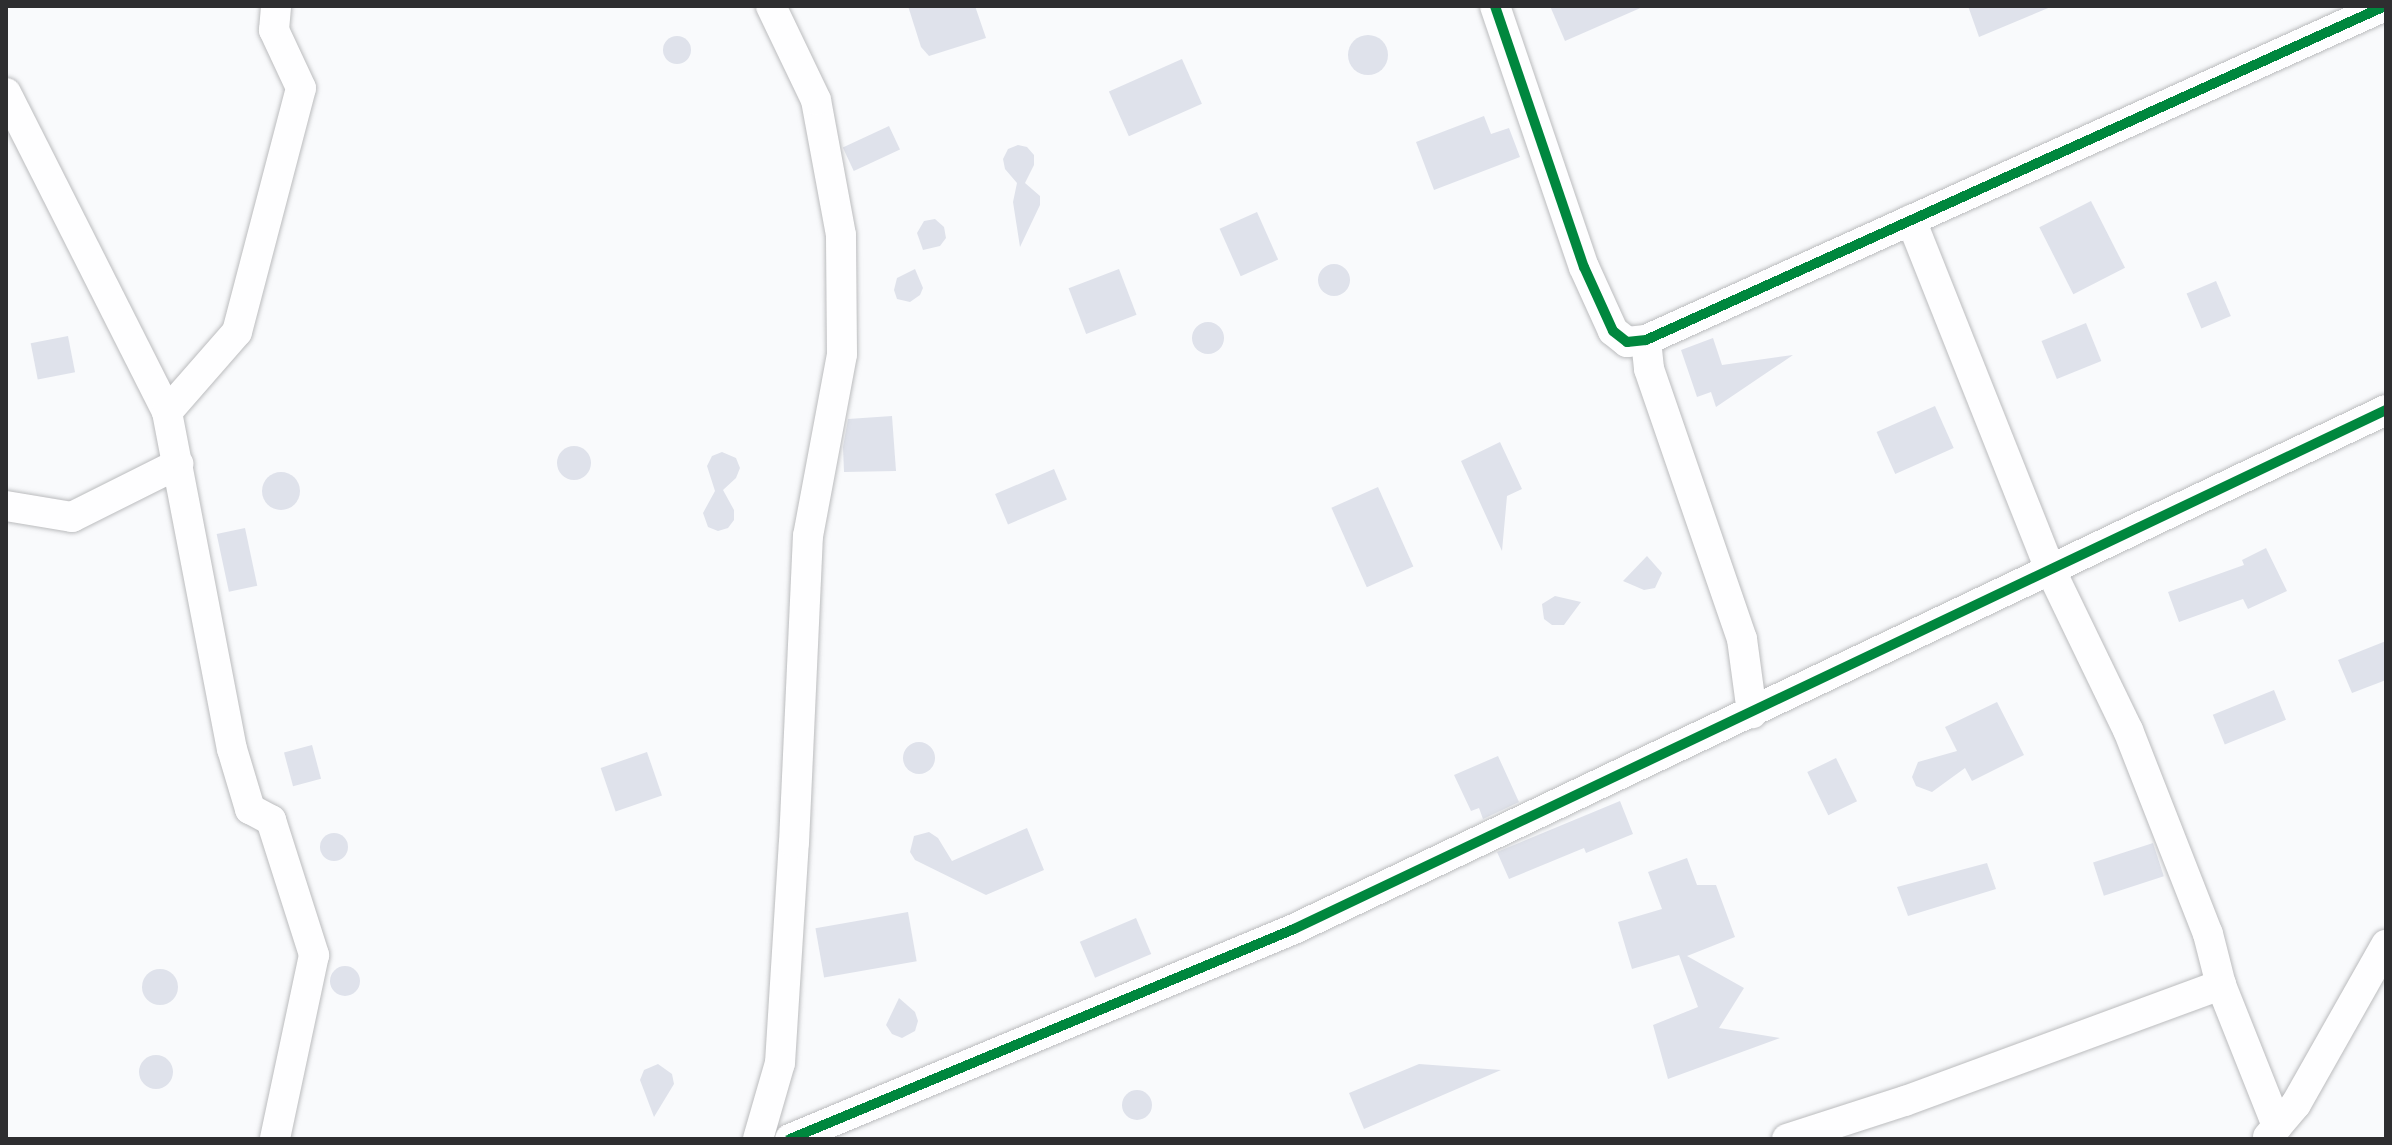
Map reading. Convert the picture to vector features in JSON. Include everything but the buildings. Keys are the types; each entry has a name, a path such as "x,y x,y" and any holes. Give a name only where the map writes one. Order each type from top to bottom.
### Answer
{"street":[{"path":"167,412 237,332 301,88 274,30 276,6"},
{"path":"758,1139 780,1063 808,536 842,354 841,235 816,100 771,6"},
{"path":"1495,6 1584,267 1613,331 1627,342 1646,340 2385,6"},
{"path":"6,93 167,412 232,749 250,809 271,820 314,955 275,1139"},
{"path":"1911,220 2051,571 2128,730 2208,934 2221,985 2272,1133"},
{"path":"1646,340 1649,369 1742,639 1752,713"},
{"path":"790,1139 1294,929 2386,410"},
{"path":"6,506 72,517 178,464"},
{"path":"2272,1133 2296,1104 2386,945"},
{"path":"1787,1139 1905,1101 2221,985"}],"cycle path":[{"path":"1495,6 1584,267 1613,331 1627,342 1646,340 2385,6"},
{"path":"790,1139 1294,929 2386,410"}]}
